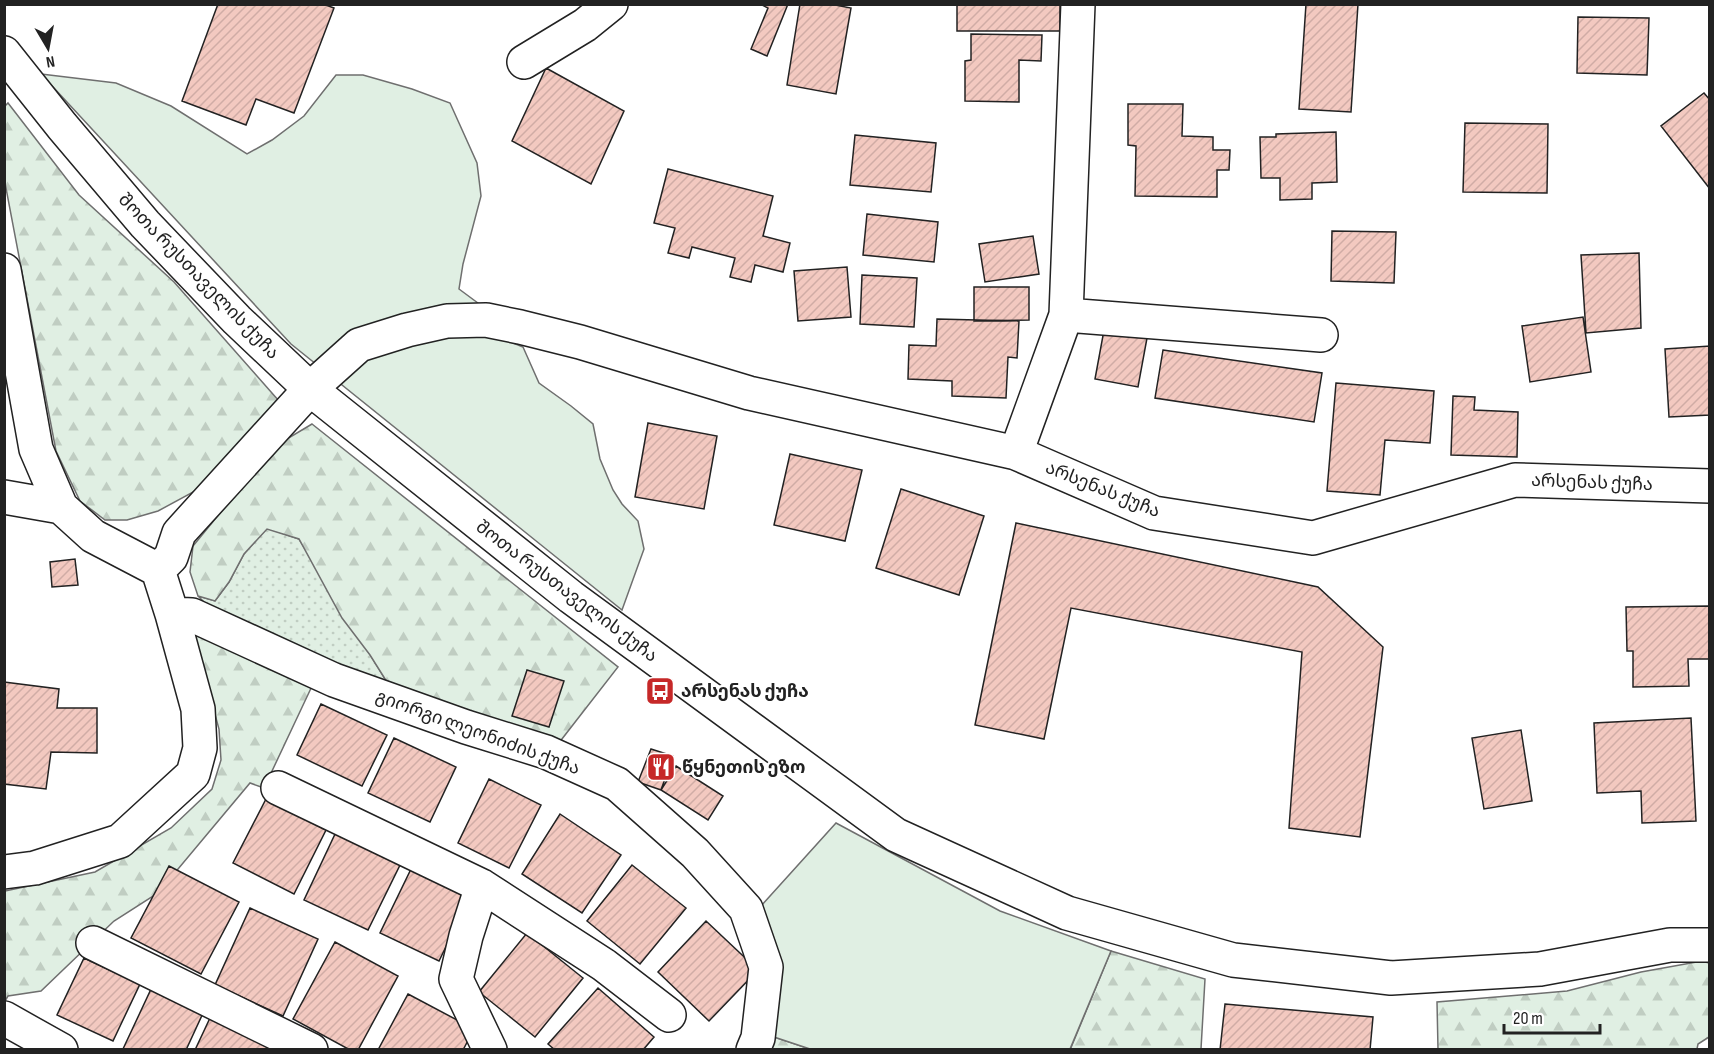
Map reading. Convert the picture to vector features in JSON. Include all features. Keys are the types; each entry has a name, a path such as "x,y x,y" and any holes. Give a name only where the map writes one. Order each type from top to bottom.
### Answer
{"street":[{"path":"524,62 585,25 611,4"},
{"path":"1016,453 1065,315 1078,4"},
{"name":"შოთა რუსთაველის ქუჩა","path":"4,53 145,224 237,320 310,389 571,597 896,835 1067,913 1233,960 1391,978 1540,969 1671,945 1710,945"},
{"path":"4,270 36,449 61,507 93,536 158,570 198,709 200,748 193,774 120,841 35,868 4,872"},
{"path":"1065,315 1321,335"},
{"name":"არსენას ქუჩა","path":"158,570 171,557 179,533 310,389 359,345 407,330 447,321 486,320 520,327 580,342 749,393 1016,453 1154,513 1313,538 1515,480 1710,486"},
{"path":"4,497 61,507"},
{"name":"გიორგი ლეონიძის ქუჩა","path":"172,614 192,615 334,680 466,727 546,752 617,784 694,853 746,909 766,967 758,1038 753,1050"},
{"path":"278,788 482,886 604,965 669,1015"},
{"path":"482,886 456,978 490,1050"},
{"path":"93,943 311,1050"},
{"path":"4,1018 61,1050"}],"green space":[{"path":"41,74 116,83 171,106 247,154 272,140 304,116 336,75 363,75 450,103 477,163 481,196 463,264 459,289 490,312 508,341 523,347 539,383 593,424 600,459 613,490 638,521 644,549 622,610 291,344"},
{"path":"8,103 79,195 174,282 279,401 197,490 158,511 127,520 105,520 80,501 56,451 5,183 4,107"},
{"path":"312,424 618,667 558,744 392,690 370,655 342,618 299,539 267,529 244,554 229,582 215,601 198,596 190,572 193,546 275,446"},
{"path":"267,528 299,539 392,690 217,615 198,596 215,601 229,582 244,554"},
{"path":"193,634 313,684 264,788 250,783 158,893 114,921 41,991 8,996 5,1001 5,891 95,872 171,828 212,789 221,760 219,729"},
{"path":"836,823 1000,911 1111,951 1070,1049 810,1049 771,1036 760,907"},
{"path":"1111,951 1205,979 1201,1049 1070,1050"},
{"path":"1702,961 1709,963 1709,1037 1698,1044 1697,1049 1438,1049 1437,1002 1567,991 1641,972"},
{"path":"771,1036 810,1049 767,1050"}],"building":[{"path":"218,4 323,4 334,8 294,113 256,99 246,125 182,101"},
{"path":"760,4 788,4 767,56 751,49 768,8"},
{"path":"800,4 830,4 851,8 836,94 787,85"},
{"path":"957,4 1060,4 1060,31 957,31"},
{"path":"1306,4 1358,4 1351,112 1299,109"},
{"path":"1578,17 1649,18 1647,75 1577,73"},
{"path":"971,34 1042,35 1041,61 1019,60 1019,102 965,101 965,61 971,60"},
{"path":"546,68 624,111 591,184 512,141"},
{"path":"1704,93 1710,100 1710,189 1661,126"},
{"path":"1128,104 1183,104 1182,136 1213,137 1213,150 1230,150 1229,170 1217,170 1217,197 1135,196 1136,146 1128,145"},
{"path":"1465,123 1548,124 1547,193 1463,192"},
{"path":"1336,132 1337,182 1312,183 1312,199 1280,200 1280,178 1261,178 1260,137 1276,137 1276,134"},
{"path":"855,135 936,143 931,192 850,185"},
{"path":"668,169 773,196 763,236 790,243 783,272 755,265 751,282 730,277 735,258 692,247 689,258 668,253 675,228 654,223"},
{"path":"867,214 938,222 934,262 863,255"},
{"path":"1332,231 1396,232 1394,283 1331,281"},
{"path":"1033,236 1039,274 985,282 979,244"},
{"path":"1639,253 1641,328 1586,333 1581,255"},
{"path":"847,267 851,317 798,321 794,271"},
{"path":"862,275 917,278 914,327 860,324"},
{"path":"974,287 1029,287 1029,320 974,321"},
{"path":"1583,317 1591,372 1530,382 1522,326"},
{"path":"937,319 1019,321 1017,358 1008,357 1006,398 952,396 952,381 908,379 909,345 936,346"},
{"path":"1104,330 1147,338 1138,387 1095,379"},
{"path":"1710,346 1710,415 1669,417 1665,349"},
{"path":"1163,350 1322,373 1314,422 1155,398"},
{"path":"1336,383 1434,391 1430,443 1385,440 1380,495 1327,491"},
{"path":"1453,396 1475,397 1474,410 1518,412 1517,457 1451,455"},
{"path":"648,423 717,436 704,509 635,497"},
{"path":"790,454 862,470 845,541 774,525"},
{"path":"901,489 984,516 959,595 876,568"},
{"path":"1016,523 1318,587 1383,647 1360,837 1289,828 1302,652 1071,608 1044,739 975,725"},
{"path":"75,559 78,585 52,587 50,562"},
{"path":"1709,606 1709,659 1688,659 1689,686 1633,687 1633,651 1627,651 1626,607"},
{"path":"527,670 564,681 549,727 512,716"},
{"path":"4,682 59,689 57,708 97,708 97,753 51,752 46,789 4,784"},
{"path":"321,704 387,735 362,786 297,755"},
{"path":"1691,718 1696,821 1642,823 1641,791 1597,793 1594,723"},
{"path":"1521,730 1532,801 1484,809 1472,738"},
{"path":"394,738 456,767 430,822 368,793"},
{"path":"651,749 673,756 661,790 638,782"},
{"path":"676,766 723,796 708,820 661,790"},
{"path":"489,779 541,805 509,868 458,843"},
{"path":"266,799 326,830 294,894 233,863"},
{"path":"560,814 621,855 582,913 522,874"},
{"path":"336,832 401,863 368,930 304,900"},
{"path":"632,865 686,908 640,964 587,921"},
{"path":"169,866 239,902 201,974 131,938"},
{"path":"412,867 471,895 439,961 380,933"},
{"path":"250,908 318,939 283,1016 215,985"},
{"path":"706,921 758,970 709,1021 658,972"},
{"path":"527,933 583,978 535,1037 479,992"},
{"path":"335,942 398,976 358,1050 350,1050 293,1019"},
{"path":"84,958 140,984 113,1041 57,1015"},
{"path":"152,987 204,1011 186,1050 123,1049"},
{"path":"598,988 654,1037 643,1050 555,1050 548,1044"},
{"path":"408,994 474,1029 463,1050 378,1050"},
{"path":"1225,1004 1373,1017 1370,1050 1220,1050"},
{"path":"210,1018 272,1047 271,1050 195,1050"}],"place":[{"name":"არსენას ქუჩა","path":"660,691"},
{"name":"წყნეთის ეზო","path":"661,767"}]}
